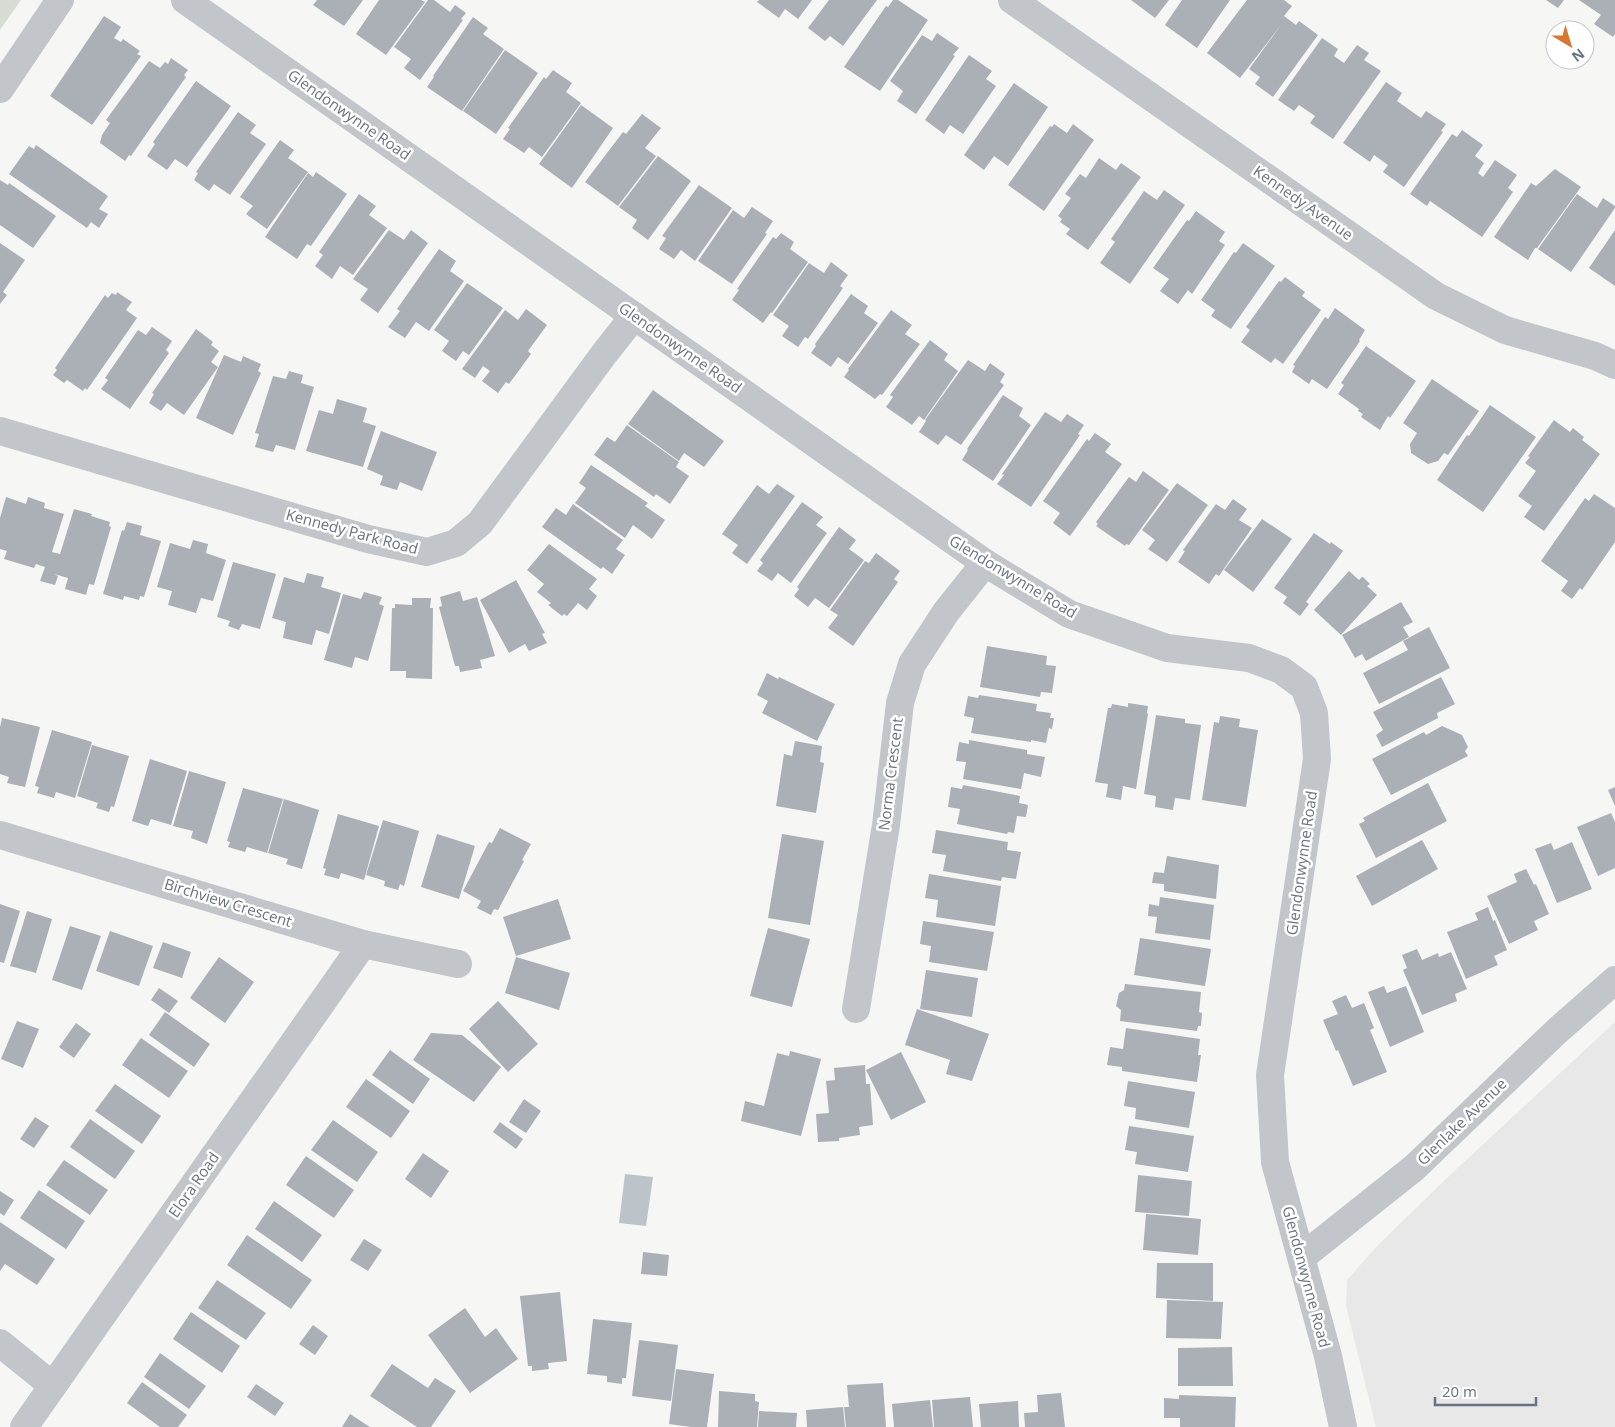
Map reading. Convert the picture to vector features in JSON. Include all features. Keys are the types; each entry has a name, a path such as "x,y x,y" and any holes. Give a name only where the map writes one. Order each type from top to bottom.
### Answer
{"street":[{"path":"0,89 60,0"},
{"name":"Glendonwynne Road","path":"185,0 985,564 1069,614 1167,648 1249,658 1281,670 1304,687 1314,713 1317,759 1270,1075 1275,1162 1328,1356 1343,1427"},
{"name":"Kennedy Avenue","path":"1012,0 1436,296 1505,330 1595,356 1615,365"},
{"name":"Kennedy Park Road","path":"0,431 368,538 427,552 456,543 480,523 634,316"},
{"name":"Norma Crescent","path":"856,1009 886,825 902,695 912,664 946,612 985,564"},
{"name":"Birchview Crescent","path":"0,835 363,944 458,964"},
{"name":"Elora Road","path":"24,1427 363,944"},
{"name":"Glenlake Avenue","path":"1302,1257 1414,1168 1557,1031 1615,980"},
{"path":"0,1343 53,1386"}],"shaded area":[{"path":"0,0 21,0 0,30"},
{"path":"1615,1022 1615,1427 1376,1427 1346,1306 1347,1280 1378,1245 1449,1176"},
{"path":"625,1174 653,1177 646,1226 619,1223"}],"building":[{"path":"317,0 363,0 344,26 313,5"},
{"path":"379,0 421,0 425,2 386,55 356,34"},
{"path":"428,0 434,0 450,12 455,5 466,13 420,80 404,68 411,59 394,47"},
{"path":"759,0 812,0 798,19 785,9 779,18 757,2"},
{"path":"829,0 877,0 843,46 830,36 825,41 808,28"},
{"path":"893,0 898,0 928,20 880,91 844,67 886,6 888,7"},
{"path":"1131,0 1169,0 1155,18"},
{"path":"1182,0 1230,0 1197,48 1165,25"},
{"path":"1247,0 1284,0 1292,6 1284,16 1296,25 1299,21 1318,35 1273,97 1255,84 1260,77 1249,69 1281,25 1240,78 1207,53"},
{"path":"1546,0 1564,0 1558,8"},
{"path":"1579,0 1615,0 1615,34 1613,37 1595,25 1601,15"},
{"path":"104,16 121,27 114,38 121,42 123,39 140,51 137,54 141,56 92,125 50,96"},
{"path":"473,17 488,28 483,34 504,49 462,111 427,87"},
{"path":"937,33 959,48 916,114 897,101 903,91 890,81 922,35 932,41"},
{"path":"1322,38 1338,49 1334,56 1344,63 1357,45 1369,53 1364,60 1381,71 1333,139 1310,123 1315,116 1299,105 1294,111 1278,100"},
{"path":"505,50 538,73 496,134 463,111"},
{"path":"969,55 992,71 986,79 996,86 963,134 950,125 944,134 925,120"},
{"path":"171,58 188,70 184,75 186,77 131,156 129,155 125,161 100,143 102,135 110,123 106,120 149,61 160,68 165,62 168,64"},
{"path":"553,70 572,83 566,92 581,103 542,157 529,147 524,153 503,139 510,129 508,128 544,77 546,79"},
{"path":"196,81 231,106 187,167 175,159 167,170 147,156 155,144 153,142"},
{"path":"1386,82 1402,93 1397,101 1421,118 1426,111 1446,124 1441,131 1443,132 1404,187 1383,172 1388,165 1374,155 1370,162 1343,143"},
{"path":"1014,83 1048,107 1008,166 994,156 984,170 964,155"},
{"path":"581,105 613,128 572,188 539,164"},
{"path":"238,112 256,125 250,133 266,144 230,195 214,184 209,191 194,180 198,173 196,172"},
{"path":"642,114 661,128 645,148 656,156 618,206 585,182 623,132 626,134"},
{"path":"1054,124 1067,133 1073,124 1094,140 1044,211 1008,185 1050,126 1052,127"},
{"path":"1462,130 1483,145 1475,156 1484,163 1478,173 1483,177 1495,160 1517,175 1508,188 1513,192 1482,237 1430,201 1427,206 1410,194 1452,134 1457,137"},
{"path":"280,140 294,150 288,158 308,172 267,229 246,214 253,206 240,197"},
{"path":"36,145 108,196 99,209 108,214 99,228 91,222 87,228 9,174 29,146 34,149"},
{"path":"658,156 691,181 648,240 632,228 637,220 619,207"},
{"path":"1099,158 1116,170 1121,163 1141,177 1088,250 1066,234 1070,229 1060,222 1062,219 1058,216 1071,198 1065,194 1080,174 1086,178"},
{"path":"1555,169 1581,187 1528,260 1494,237 1531,183 1536,186"},
{"path":"316,172 347,194 311,246 307,244 297,259 265,237 308,173 313,177"},
{"path":"0,180 8,185 9,183 56,216 33,248 0,225"},
{"path":"699,185 732,208 695,261 681,250 674,259 659,249 666,238 662,236"},
{"path":"1164,190 1185,205 1130,284 1100,263 1115,242 1111,239 1144,191 1157,200"},
{"path":"359,194 376,206 369,215 387,228 353,275 340,266 332,279 315,266 323,255 319,252"},
{"path":"1577,194 1597,208 1603,198 1615,206 1615,208 1571,272 1538,249"},
{"path":"752,207 773,221 765,233 767,234 732,284 698,261 733,210 744,218"},
{"path":"1196,211 1225,232 1219,241 1225,245 1192,294 1188,290 1178,304 1160,291 1169,279 1153,268 1187,220 1189,221"},
{"path":"389,230 404,240 411,230 428,243 378,313 360,300 368,289 353,279"},
{"path":"1615,230 1615,286 1589,268"},
{"path":"781,233 794,242 790,249 808,262 763,323 732,300 739,290 737,289 773,237 776,239"},
{"path":"0,243 25,260 3,292 7,295 0,304"},
{"path":"1243,243 1275,266 1231,329 1211,316 1215,310 1201,300 1234,252 1236,253"},
{"path":"439,249 456,261 450,271 464,281 429,331 416,322 405,338 388,327 400,311 397,309"},
{"path":"831,262 848,275 840,286 843,288 808,339 805,337 798,347 782,336 789,326 773,315 809,263 824,273"},
{"path":"1285,277 1305,292 1302,296 1321,310 1283,364 1275,358 1271,363 1241,342 1250,330 1246,327 1279,281 1281,282"},
{"path":"467,283 503,308 469,355 463,351 456,361 442,351 449,341 434,330"},
{"path":"117,292 132,302 126,310 137,318 87,390 85,388 83,391 67,380 64,383 53,375 57,370 55,368 105,295 108,298 112,293 116,295"},
{"path":"851,294 868,306 864,313 878,323 848,364 838,357 831,367 811,353 816,346 815,344"},
{"path":"1335,308 1365,330 1360,341 1327,389 1312,379 1309,384 1292,372 1295,366 1293,365 1325,317 1328,319"},
{"path":"526,309 547,325 528,351 531,354 509,384 506,382 498,393 482,381 490,371 483,366 475,378 462,369 505,310 518,320"},
{"path":"891,310 912,325 905,334 920,344 882,395 880,394 875,399 844,377"},
{"path":"152,327 172,341 166,350 169,353 130,409 101,389 108,380 105,378 138,330 146,335"},
{"path":"196,329 213,342 211,345 219,351 211,362 218,367 184,415 167,403 161,411 149,403 154,394 152,393"},
{"path":"930,340 948,354 944,360 958,371 924,420 919,416 912,425 886,407 893,397 890,395"},
{"path":"1366,346 1416,381 1390,418 1388,416 1380,430 1361,417 1363,414 1358,411 1359,409 1338,394 1344,385 1341,383"},
{"path":"224,355 241,362 243,356 261,364 258,371 261,373 233,435 196,418"},
{"path":"968,360 985,371 990,363 1005,374 1000,382 1004,385 961,445 946,435 938,445 919,432 925,420"},
{"path":"289,371 303,375 301,383 314,387 295,450 276,445 273,452 255,447 259,434 255,433 273,376 286,379"},
{"path":"1432,379 1479,411 1448,455 1444,453 1438,461 1428,464 1411,453 1410,444 1417,433 1403,423"},
{"path":"653,390 724,441 704,467 684,453 679,461 628,424"},
{"path":"1003,395 1023,408 1019,416 1031,425 993,481 962,460 967,449"},
{"path":"337,399 367,408 363,422 376,426 363,467 306,451 319,410 333,414"},
{"path":"1490,405 1536,437 1483,512 1437,480"},
{"path":"1045,412 1061,422 1067,414 1084,425 1078,434 1080,435 1031,507 997,484"},
{"path":"1554,420 1570,432 1573,428 1584,437 1582,440 1600,454 1544,531 1524,517 1532,506 1518,496 1536,471 1525,463 1530,457 1528,456"},
{"path":"627,425 679,462 676,467 689,476 670,504 656,494 654,497 594,455 607,437 615,442"},
{"path":"381,431 437,452 422,491 400,482 397,490 380,485 383,476 367,469"},
{"path":"1095,433 1111,444 1105,452 1122,464 1070,536 1053,523 1060,513 1043,501 1087,439 1089,441"},
{"path":"591,465 648,503 645,506 665,520 652,539 633,525 625,538 575,503 586,488 579,483"},
{"path":"1143,471 1169,490 1129,545 1126,544 1125,546 1096,526 1098,524 1096,522 1129,477 1136,482"},
{"path":"1177,483 1208,505 1167,562 1148,549 1155,540 1142,530"},
{"path":"777,484 795,496 747,564 732,553 738,545 722,534 757,485 769,494"},
{"path":"1594,494 1615,508 1615,542 1582,590 1580,588 1572,599 1561,591 1568,581 1541,561 1585,498 1589,501"},
{"path":"6,497 26,504 28,497 45,503 44,508 64,514 52,552 60,554 74,509 110,522 109,526 111,527 94,585 89,584 86,595 65,589 68,578 54,574 58,576 55,585 40,581 45,567 36,564 34,568 4,559 7,551 0,549 0,518"},
{"path":"1233,499 1247,509 1239,520 1252,528 1219,576 1216,574 1209,584 1178,562 1185,551 1183,550 1216,504 1225,510"},
{"path":"802,502 823,517 816,525 827,533 791,583 778,573 772,581 757,571 763,563 760,560"},
{"path":"573,504 623,540 616,549 625,555 612,574 603,567 601,569 542,527 556,508 566,515"},
{"path":"1262,519 1292,539 1253,592 1224,570"},
{"path":"127,522 142,526 140,535 161,541 144,597 140,596 139,600 124,596 123,600 103,594 122,530 124,531"},
{"path":"839,527 856,540 849,549 864,560 829,608 815,598 808,607 794,596 799,589 797,587"},
{"path":"1314,533 1343,551 1306,602 1309,604 1300,616 1283,603 1287,597 1274,588"},
{"path":"193,540 208,544 206,553 226,560 213,601 201,598 196,613 168,605 172,591 157,587 170,543 190,549"},
{"path":"549,544 597,579 589,589 597,596 587,610 578,603 567,616 564,614 562,616 548,605 551,603 537,592 544,584 527,570"},
{"path":"876,553 900,571 894,579 898,582 853,646 828,628 838,615 830,610 865,561 869,563"},
{"path":"233,562 276,574 260,629 242,624 239,630 228,626 230,621 217,617"},
{"path":"1349,571 1359,580 1363,577 1370,584 1367,586 1377,595 1341,635 1314,610"},
{"path":"307,573 324,577 321,587 341,593 329,634 316,630 312,645 283,638 286,622 272,618 284,577 304,583"},
{"path":"516,580 545,633 542,634 547,643 529,651 525,644 509,653 480,600"},
{"path":"460,591 463,601 477,597 495,656 480,660 482,668 460,672 459,666 455,666 439,607 442,606 440,597"},
{"path":"364,592 382,597 379,604 384,606 368,661 355,657 352,668 324,660 343,594 361,599"},
{"path":"412,598 431,598 430,608 433,608 432,679 406,678 406,671 390,671 392,608 395,608 395,604 412,605"},
{"path":"1401,602 1413,622 1403,627 1409,637 1366,661 1362,654 1355,658 1342,635"},
{"path":"1429,627 1450,668 1379,704 1363,673 1408,650 1403,641"},
{"path":"987,646 1047,656 1046,665 1056,666 1052,693 1041,692 1040,697 980,687"},
{"path":"767,673 835,704 817,741 762,713 768,701 757,695"},
{"path":"1441,677 1455,704 1437,713 1438,718 1382,747 1376,735 1383,730 1373,712"},
{"path":"979,695 1037,704 1036,711 1051,713 1050,718 1054,718 1052,729 1049,728 1046,743 971,733 974,718 964,716 968,696 978,698"},
{"path":"1128,703 1148,706 1148,714 1136,789 1123,786 1121,800 1106,797 1108,784 1095,782 1108,708 1111,708 1112,704 1128,707"},
{"path":"1156,715 1185,719 1185,723 1201,725 1190,800 1175,798 1173,810 1155,807 1156,796 1144,794"},
{"path":"1220,716 1240,719 1239,727 1258,730 1246,807 1202,800 1214,722 1219,723"},
{"path":"2,718 40,727 25,787 7,783 9,777 0,774 0,727"},
{"path":"1442,726 1462,735 1468,747 1465,751 1468,756 1391,795 1372,759 1424,732 1426,735"},
{"path":"52,730 92,742 75,798 56,792 54,798 37,793 39,787 35,786"},
{"path":"969,740 1027,750 1027,754 1045,757 1041,777 1024,773 1021,789 963,779 966,762 956,761 959,742 969,744"},
{"path":"795,741 822,746 820,762 824,763 816,813 776,806 784,754 792,756"},
{"path":"92,745 129,756 114,807 111,806 109,812 96,808 98,803 77,796"},
{"path":"150,759 187,771 171,825 151,819 148,826 132,821"},
{"path":"189,771 226,782 207,844 191,838 193,831 173,826"},
{"path":"1428,783 1447,821 1376,858 1359,824 1365,821 1363,818"},
{"path":"963,785 1020,796 1019,803 1028,805 1026,817 1017,816 1014,833 1008,832 1007,834 957,824 960,809 948,807 951,787 962,789"},
{"path":"1615,787 1615,806 1608,790"},
{"path":"243,788 283,799 267,853 247,847 245,852 228,847 230,842 227,841"},
{"path":"284,799 319,810 302,869 286,864 288,859 268,853"},
{"path":"1611,813 1615,822 1615,868 1598,876 1577,827"},
{"path":"338,814 379,826 364,880 341,873 339,879 324,875 326,869 323,868"},
{"path":"383,820 419,831 404,886 400,884 398,890 384,886 385,881 366,875"},
{"path":"500,828 531,844 498,910 494,909 491,915 477,908 481,901 463,891 489,842 492,843"},
{"path":"936,830 1008,842 1007,850 1021,852 1016,879 1002,877 1001,881 943,871 946,855 932,853"},
{"path":"437,834 475,846 459,899 421,887"},
{"path":"782,834 824,841 810,925 768,918"},
{"path":"1422,840 1438,869 1372,906 1356,876"},
{"path":"1572,842 1592,889 1557,903 1535,849 1551,843 1554,850"},
{"path":"1167,856 1219,865 1216,899 1164,891 1164,884 1152,883 1154,872 1164,873"},
{"path":"1526,869 1534,885 1536,884 1549,914 1534,921 1538,930 1509,944 1487,896 1517,882 1514,874"},
{"path":"929,874 1001,886 995,926 936,917 938,900 925,898"},
{"path":"1160,897 1214,905 1210,940 1155,933 1157,917 1148,916 1149,904 1159,906"},
{"path":"558,899 571,939 516,956 503,917"},
{"path":"0,904 20,911 4,963 0,962"},
{"path":"1488,907 1507,950 1494,956 1498,965 1466,979 1447,932 1478,920 1475,913"},
{"path":"27,911 52,919 36,973 10,966"},
{"path":"923,921 994,932 987,971 929,962 931,946 920,944"},
{"path":"70,926 101,936 82,990 52,980"},
{"path":"768,928 810,939 792,1007 750,996"},
{"path":"110,931 153,946 139,986 96,971"},
{"path":"1140,938 1211,949 1205,986 1134,975"},
{"path":"163,942 191,952 182,978 153,968"},
{"path":"1417,949 1422,960 1438,953 1439,957 1451,952 1467,989 1455,994 1457,1001 1422,1015 1403,970 1407,968 1402,955"},
{"path":"219,957 254,982 225,1023 190,998"},
{"path":"516,957 570,973 559,1010 505,993"},
{"path":"926,970 978,978 972,1017 920,1009"},
{"path":"1125,984 1201,992 1199,1012 1202,1013 1201,1026 1198,1026 1197,1031 1120,1021 1121,1010 1116,1006 1119,993 1124,990"},
{"path":"1384,986 1387,993 1406,986 1424,1032 1390,1047 1368,992"},
{"path":"159,988 178,1001 169,1013 151,1000"},
{"path":"1346,995 1352,1008 1364,1003 1374,1028 1370,1030 1387,1072 1353,1086 1323,1020 1338,1014 1332,1001"},
{"path":"498,1001 538,1044 508,1072 469,1029"},
{"path":"917,1009 989,1034 972,1081 946,1074 950,1060 905,1045"},
{"path":"165,1012 210,1044 194,1067 149,1035"},
{"path":"17,1021 39,1029 23,1068 1,1059"},
{"path":"76,1023 91,1034 74,1058 59,1047"},
{"path":"1126,1028 1200,1039 1198,1055 1201,1055 1197,1082 1122,1071 1122,1067 1107,1065 1110,1047 1123,1049"},
{"path":"431,1033 462,1035 501,1067 474,1102 413,1060"},
{"path":"141,1038 188,1071 169,1098 122,1065"},
{"path":"390,1050 430,1079 413,1104 372,1075"},
{"path":"790,1051 821,1059 801,1136 741,1121 745,1101 764,1106 777,1053 789,1056"},
{"path":"901,1052 926,1102 891,1120 866,1070"},
{"path":"865,1065 866,1084 870,1084 873,1125 859,1127 860,1135 839,1138 839,1141 818,1142 816,1114 829,1113 826,1081 835,1080 834,1068"},
{"path":"366,1079 410,1111 391,1138 346,1107"},
{"path":"1128,1081 1195,1092 1189,1128 1135,1119 1136,1108 1124,1106"},
{"path":"115,1084 161,1116 142,1144 95,1111"},
{"path":"524,1099 541,1111 526,1133 509,1122"},
{"path":"35,1117 49,1126 34,1148 20,1139"},
{"path":"90,1119 135,1151 115,1179 70,1147"},
{"path":"333,1120 378,1152 357,1182 311,1150"},
{"path":"500,1122 523,1139 516,1149 493,1132"},
{"path":"1129,1126 1194,1136 1188,1172 1135,1164 1137,1152 1125,1150"},
{"path":"423,1153 449,1171 431,1198 405,1179"},
{"path":"306,1156 354,1190 334,1218 286,1185"},
{"path":"64,1160 108,1190 90,1215 46,1185"},
{"path":"1138,1175 1192,1181 1189,1216 1135,1212"},
{"path":"39,1190 85,1221 66,1249 20,1218"},
{"path":"0,1191 14,1200 4,1216 0,1213"},
{"path":"274,1201 322,1235 302,1262 255,1229"},
{"path":"1146,1214 1201,1219 1198,1255 1143,1250"},
{"path":"0,1222 55,1259 37,1285 5,1264 0,1271"},
{"path":"247,1235 312,1280 291,1309 227,1265"},
{"path":"364,1239 382,1250 368,1271 350,1260"},
{"path":"643,1252 669,1255 667,1276 641,1274"},
{"path":"1157,1263 1213,1263 1213,1301 1156,1298"},
{"path":"217,1280 266,1313 246,1340 198,1308"},
{"path":"560,1292 567,1361 548,1363 549,1369 532,1371 532,1366 528,1366 520,1296"},
{"path":"1167,1300 1223,1302 1221,1339 1166,1338"},
{"path":"465,1308 485,1337 496,1328 518,1359 470,1393 428,1335"},
{"path":"191,1312 240,1346 222,1373 173,1339"},
{"path":"593,1319 632,1323 626,1378 622,1378 622,1384 607,1382 607,1376 587,1374"},
{"path":"313,1325 328,1336 315,1355 299,1344"},
{"path":"639,1340 678,1345 671,1401 632,1396"},
{"path":"1232,1347 1233,1386 1178,1386 1178,1348"},
{"path":"160,1353 206,1386 189,1409 144,1377"},
{"path":"392,1364 428,1388 435,1378 456,1391 431,1427 417,1427 370,1396"},
{"path":"676,1369 714,1374 707,1427 669,1424"},
{"path":"142,1382 187,1415 178,1427 160,1427 127,1403"},
{"path":"883,1383 886,1427 846,1427 844,1407 849,1407 847,1385"},
{"path":"256,1384 284,1403 275,1416 247,1397"},
{"path":"719,1391 755,1394 755,1401 759,1402 757,1427 718,1427"},
{"path":"1061,1393 1065,1427 1025,1427 1024,1413 1038,1412 1037,1395"},
{"path":"1179,1395 1236,1397 1235,1427 1180,1427 1180,1418 1164,1418 1164,1398 1179,1399"},
{"path":"970,1397 973,1427 934,1427 932,1400"},
{"path":"930,1400 933,1427 894,1427 892,1404"},
{"path":"1018,1401 1019,1427 981,1427 979,1404"},
{"path":"843,1407 845,1427 807,1427 806,1410"},
{"path":"759,1411 797,1413 796,1427 758,1427"},
{"path":"350,1414 370,1427 342,1427"}]}
